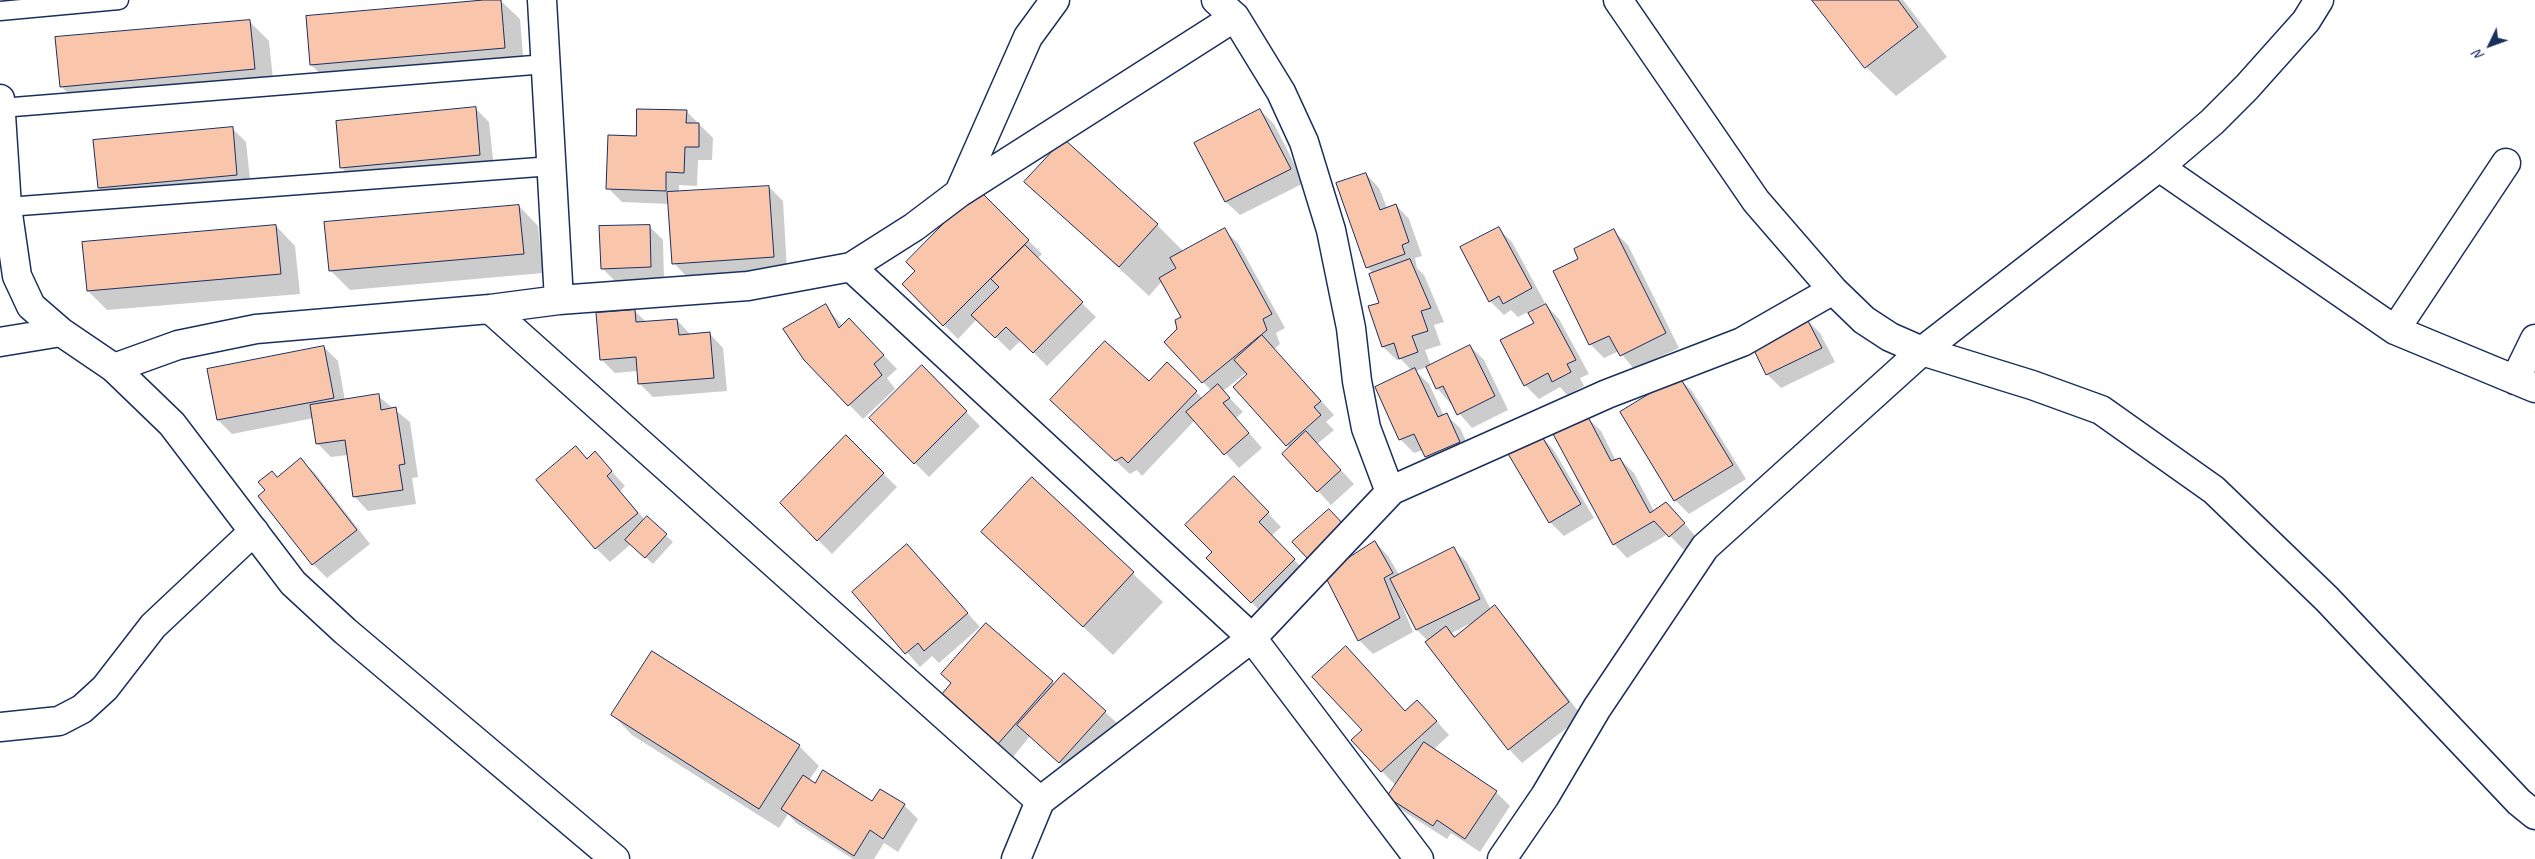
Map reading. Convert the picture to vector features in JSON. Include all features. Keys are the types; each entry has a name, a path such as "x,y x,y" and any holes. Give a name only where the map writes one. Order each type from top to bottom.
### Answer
{"street":[{"path":"542,0 559,300"},
{"path":"959,193 1028,37 1055,0"},
{"path":"1618,0 1756,201 1833,290 1864,320 1890,337 1922,352 2032,385 2101,410 2214,490 2327,599 2519,802 2535,814"},
{"path":"1502,859 1545,796 1597,708 1704,547 1922,352 2159,167 2212,122 2247,87 2306,22 2319,0"},
{"path":"114,368 178,345 256,329 559,300 748,286 852,267 914,226 1226,8 1281,92 1304,142 1331,230 1351,328 1357,381 1366,428 1390,492"},
{"path":"0,99 7,207 17,276 32,306 61,332 114,368 172,424 293,584 345,631 615,859"},
{"path":"2395,330 2506,164"},
{"path":"2159,167 2395,330 2525,384 2535,339"},
{"path":"852,267 1252,638 1419,859"},
{"path":"1016,859 1040,801 1252,638 1390,492 1606,394 1742,342 1833,290"},
{"path":"490,308 1040,801"},
{"path":"0,342 61,332"},
{"path":"0,727 59,721 82,709 105,688 153,626 254,531"}],"lane":[{"path":"0,11 119,0"},
{"path":"1,108 546,64"},
{"path":"7,207 552,166"}],"building":[{"path":"501,0 505,48 310,65 306,16"},
{"path":"1812,0 1898,0 1918,27 1865,68"},
{"path":"250,20 255,69 60,87 55,37"},
{"path":"476,107 480,155 340,168 336,121"},
{"path":"637,109 687,110 686,123 699,123 699,147 685,147 684,173 666,172 666,191 606,189 608,135 636,136"},
{"path":"1260,109 1291,169 1225,202 1194,143"},
{"path":"233,127 237,175 98,188 93,140"},
{"path":"1064,139 1158,224 1119,267 1024,182"},
{"path":"1366,173 1380,210 1396,204 1409,242 1402,245 1405,254 1366,268 1336,183"},
{"path":"769,186 774,257 672,264 667,192"},
{"path":"978,189 1029,240 943,326 902,284 915,271 906,262"},
{"path":"519,205 524,254 329,271 324,222"},
{"path":"276,225 281,274 87,291 82,242"},
{"path":"650,225 651,267 601,269 599,226"},
{"path":"1499,227 1532,288 1503,304 1499,296 1489,302 1460,247"},
{"path":"1225,228 1272,314 1263,319 1267,330 1202,383 1164,342 1177,329 1175,320 1181,317 1159,278 1176,268 1170,258"},
{"path":"1614,229 1666,333 1620,356 1609,336 1589,345 1553,271 1578,259 1574,249"},
{"path":"1025,245 1083,302 1033,353 1006,327 995,338 971,315 999,287 991,279"},
{"path":"1410,259 1431,308 1421,311 1428,331 1412,336 1418,352 1399,359 1394,343 1382,347 1368,306 1379,303 1369,274"},
{"path":"826,304 839,328 849,318 884,355 874,364 882,375 848,406 804,360 783,329"},
{"path":"1546,304 1576,360 1567,364 1571,372 1552,382 1548,373 1524,386 1500,340 1534,323 1528,313"},
{"path":"635,310 636,322 677,319 679,335 710,332 714,378 638,384 636,357 600,360 596,313"},
{"path":"1806,317 1822,348 1766,375 1751,344"},
{"path":"1262,335 1321,401 1314,407 1321,415 1286,446 1233,387 1247,374 1234,360"},
{"path":"1105,341 1149,381 1167,362 1197,391 1128,463 1122,457 1115,461 1050,400"},
{"path":"1470,345 1495,396 1457,415 1443,386 1436,389 1426,367"},
{"path":"324,346 334,398 217,420 207,369"},
{"path":"922,365 967,411 914,464 869,418"},
{"path":"1415,368 1438,417 1447,413 1460,442 1425,457 1414,434 1399,440 1375,387"},
{"path":"1679,376 1733,465 1674,501 1620,412"},
{"path":"1218,384 1230,398 1223,403 1249,433 1224,455 1186,412"},
{"path":"379,394 381,410 396,407 405,464 399,465 403,490 353,497 345,440 316,444 310,405"},
{"path":"1587,415 1611,461 1620,458 1650,513 1666,502 1685,523 1669,537 1654,521 1613,545 1553,434"},
{"path":"1306,431 1341,470 1317,492 1282,454"},
{"path":"1540,433 1581,504 1549,523 1507,452"},
{"path":"846,435 884,473 817,541 780,503"},
{"path":"576,446 587,459 595,451 612,471 607,476 638,513 595,549 536,480"},
{"path":"301,458 357,530 312,565 258,496 265,490 258,482 272,471 277,477"},
{"path":"1234,476 1269,512 1259,522 1295,559 1251,603 1206,558 1212,552 1185,525"},
{"path":"1032,477 1134,572 1083,627 981,532"},
{"path":"1329,509 1346,527 1309,560 1292,542"},
{"path":"647,516 667,534 645,558 625,540"},
{"path":"1375,541 1393,573 1384,578 1400,618 1358,641 1324,574"},
{"path":"907,544 968,613 924,651 918,643 905,654 852,592"},
{"path":"1454,547 1480,599 1416,630 1390,579"},
{"path":"1495,605 1569,702 1508,750 1425,642 1446,626 1454,637"},
{"path":"986,623 1053,681 998,744 942,694 951,683 941,674"},
{"path":"1346,646 1405,711 1417,700 1437,721 1381,772 1351,740 1362,730 1312,677"},
{"path":"652,651 800,745 759,809 611,715"},
{"path":"1064,673 1106,711 1059,763 1017,725"},
{"path":"1424,742 1497,791 1465,839 1437,820 1433,826 1387,797"},
{"path":"823,770 872,801 880,789 905,804 883,839 870,830 854,856 781,809 803,775 815,783"}]}
